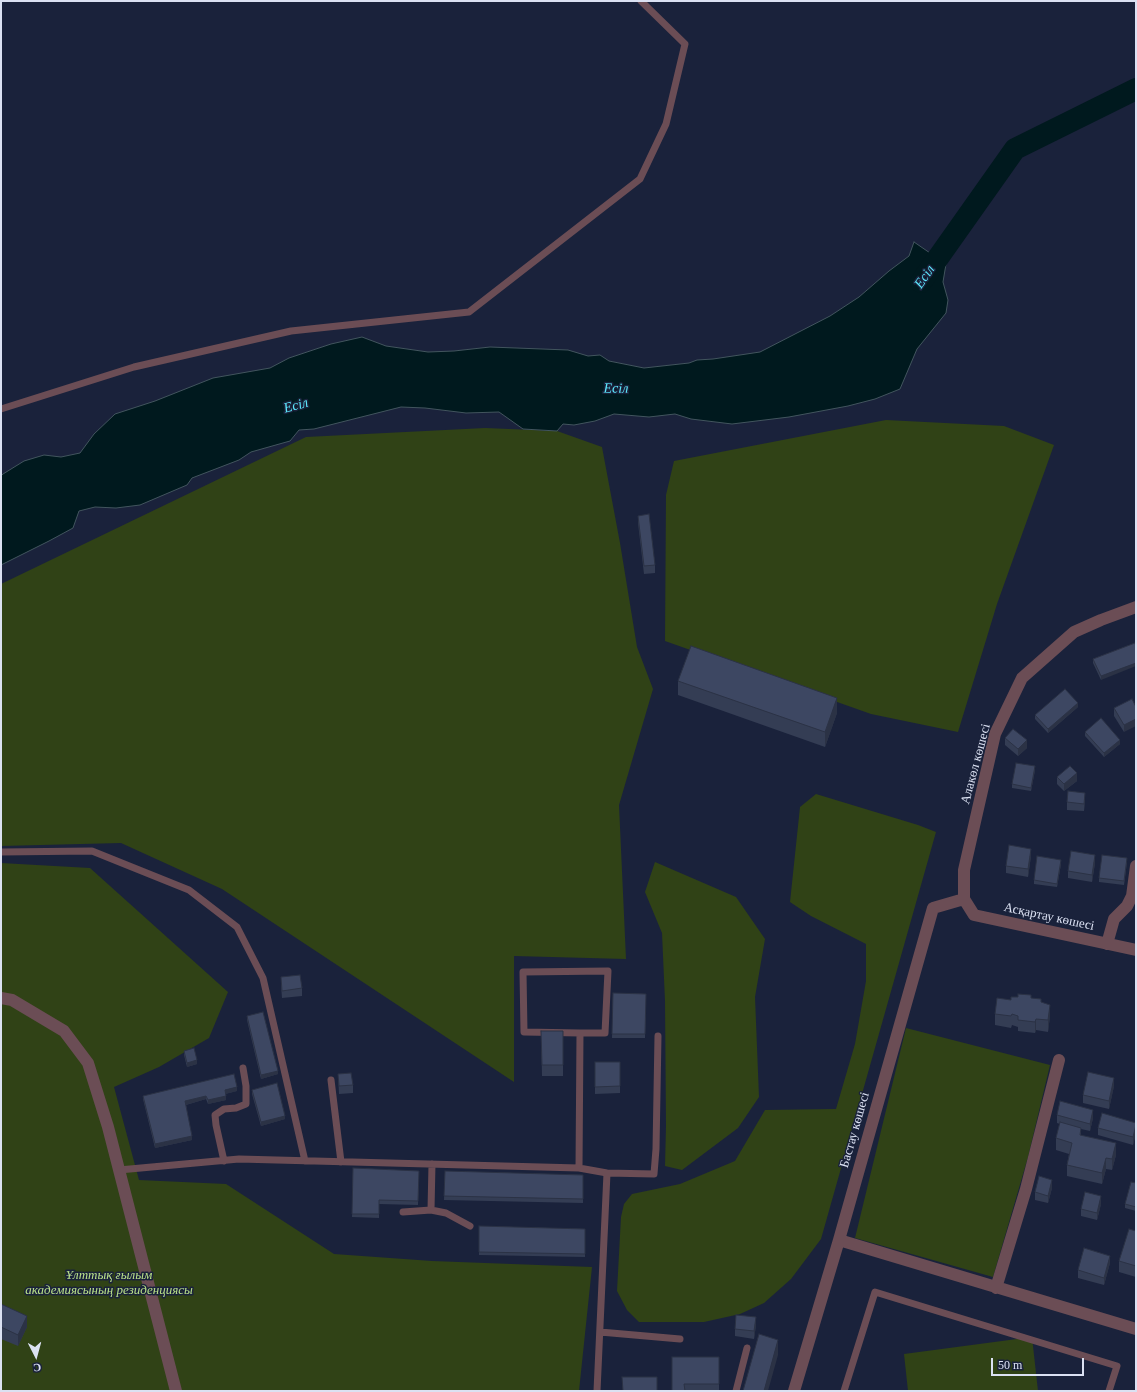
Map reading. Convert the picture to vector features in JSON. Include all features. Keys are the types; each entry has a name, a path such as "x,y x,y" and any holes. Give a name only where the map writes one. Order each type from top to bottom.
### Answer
{"street":[{"name":"Алакөл көшесі","path":"964,899 964,870 995,734 1022,678 1074,632 1136,607"},
{"path":"1106,944 1114,919 1127,906 1132,896 1136,866"},
{"name":"Асқартау көшесі","path":"964,899 974,915 1136,950"},
{"name":"Бастау көшесі","path":"794,1391 839,1240 933,908 964,899"},
{"path":"1,998 12,1000 64,1032 88,1063 108,1127 176,1391"},
{"path":"996,1288 1026,1189 1059,1060"},
{"path":"839,1240 1136,1329"}],"lane":[{"path":"1,409 134,366 292,331 469,312 640,179 666,124 684,44 641,1"},
{"path":"1,852 92,851 189,890 236,927 263,978 305,1161"},
{"path":"608,971 605,1033 580,1033 524,1032 523,972 608,971"},
{"path":"579,1168 580,1033"},
{"path":"119,1170 239,1160 579,1168 607,1173 654,1174 656,1149 658,1036"},
{"path":"224,1161 215,1115 224,1109 236,1108 246,1104 246,1086 242,1068"},
{"path":"331,1080 341,1162"},
{"path":"431,1210 432,1164"},
{"path":"597,1391 607,1173"},
{"path":"403,1212 431,1210 446,1213 470,1226"},
{"path":"844,1391 875,1292 1117,1366 1109,1391"},
{"path":"600,1332 680,1339"},
{"path":"736,1391 747,1348"}],"green space":[{"path":"886,420 1004,426 1054,445 997,604 958,732 871,714 665,641 666,495 674,461"},
{"path":"485,428 557,431 602,447 637,647 653,689 619,805 626,959 514,956 514,1082 222,889 121,843 1,846 1,584 306,437"},
{"path":"816,794 918,825 936,832 821,1239 791,1279 764,1303 740,1314 704,1322 639,1322 627,1310 617,1291 621,1217 624,1204 632,1194 680,1184 735,1161 765,1110 836,1109 855,1044 866,981 866,944 811,916 790,902 800,807"},
{"path":"655,862 736,897 765,939 755,997 759,1097 738,1128 682,1170 665,1166 665,1001 662,933 645,892"},
{"name":"Ұлттық ғылым академиясының резиденциясы","path":"1,863 90,868 228,992 209,1038 159,1067 114,1087 139,1180 226,1184 334,1254 432,1261 592,1267 579,1391 1,1391"},
{"path":"906,1028 1050,1065 1028,1157 993,1277 855,1238"},
{"path":"1032,1337 1038,1391 908,1391 904,1354"}],"water":[{"path":"914,242 946,264 943,282 948,300 946,313 917,349 900,389 875,399 848,406 789,417 732,424 691,419 675,414 649,417 614,414 595,421 574,425 563,424 557,431 523,429 499,412 466,413 425,408 401,407 314,429 299,430 290,441 251,452 239,460 192,478 187,485 140,505 116,508 95,507 79,511 73,528 1,565 1,476 3,474 24,461 44,455 61,457 80,453 94,434 115,414 155,401 213,378 270,368 289,358 331,344 362,337 386,346 428,352 490,347 568,350 588,356 600,355 609,361 644,368 760,352 830,316 859,297 909,256"}],"building":[{"path":"649,514 655,565 644,566 638,516"},
{"path":"1135,643 1136,663 1101,676 1093,659"},
{"path":"691,646 837,698 825,732 678,681"},
{"path":"1065,689 1078,703 1048,729 1035,715"},
{"path":"1132,699 1136,707 1136,719 1124,725 1114,708"},
{"path":"1101,718 1120,740 1104,753 1085,732"},
{"path":"1013,729 1027,740 1018,749 1005,738"},
{"path":"1016,763 1035,766 1031,788 1012,784"},
{"path":"1070,766 1077,773 1064,784 1057,777"},
{"path":"1068,791 1085,793 1084,804 1067,802"},
{"path":"1009,845 1031,849 1028,869 1006,866"},
{"path":"1071,851 1095,855 1092,875 1068,871"},
{"path":"1102,855 1127,858 1124,881 1099,878"},
{"path":"1037,856 1061,860 1057,884 1034,880"},
{"path":"300,975 302,988 282,991 281,977"},
{"path":"613,993 646,994 645,1034 612,1034"},
{"path":"1018,994 1031,995 1031,998 1041,999 1041,1002 1050,1005 1048,1020 1036,1019 1035,1022 1018,1020 1018,1016 1012,1014 1011,1016 995,1014 997,998 1011,1000 1011,997 1018,997"},
{"path":"263,1012 278,1071 261,1075 247,1016"},
{"path":"541,1031 563,1031 563,1065 542,1065"},
{"path":"194,1048 197,1060 187,1063 184,1051"},
{"path":"595,1062 620,1062 620,1086 595,1087"},
{"path":"1088,1072 1114,1078 1109,1101 1083,1095"},
{"path":"351,1073 353,1085 339,1086 338,1074"},
{"path":"234,1074 237,1087 225,1090 226,1096 208,1100 206,1096 185,1101 192,1136 155,1144 143,1096"},
{"path":"277,1083 285,1116 261,1122 252,1090"},
{"path":"1060,1101 1093,1110 1090,1124 1057,1115"},
{"path":"1102,1113 1136,1123 1133,1137 1098,1128"},
{"path":"1060,1122 1081,1128 1080,1135 1116,1143 1112,1159 1106,1158 1102,1173 1067,1165 1072,1143 1056,1138"},
{"path":"353,1168 419,1171 418,1201 379,1200 379,1214 352,1214"},
{"path":"445,1171 583,1175 583,1199 444,1196"},
{"path":"1039,1176 1052,1180 1048,1196 1035,1192"},
{"path":"1131,1182 1136,1183 1136,1207 1125,1204"},
{"path":"1085,1192 1101,1196 1097,1213 1081,1209"},
{"path":"479,1226 585,1229 585,1254 479,1252"},
{"path":"1129,1229 1136,1231 1136,1266 1119,1261"},
{"path":"1084,1248 1110,1256 1104,1278 1078,1270"},
{"path":"1,1304 27,1316 18,1335 1,1327"},
{"path":"736,1315 756,1317 754,1331 735,1329"},
{"path":"759,1334 778,1340 764,1391 743,1391"},
{"path":"672,1357 719,1357 719,1384 684,1384 685,1391 672,1391"},
{"path":"622,1377 657,1377 657,1391 623,1391"}],"waterway":[{"name":"Есіл","path":"921,282 1015,149 1136,89"}]}
